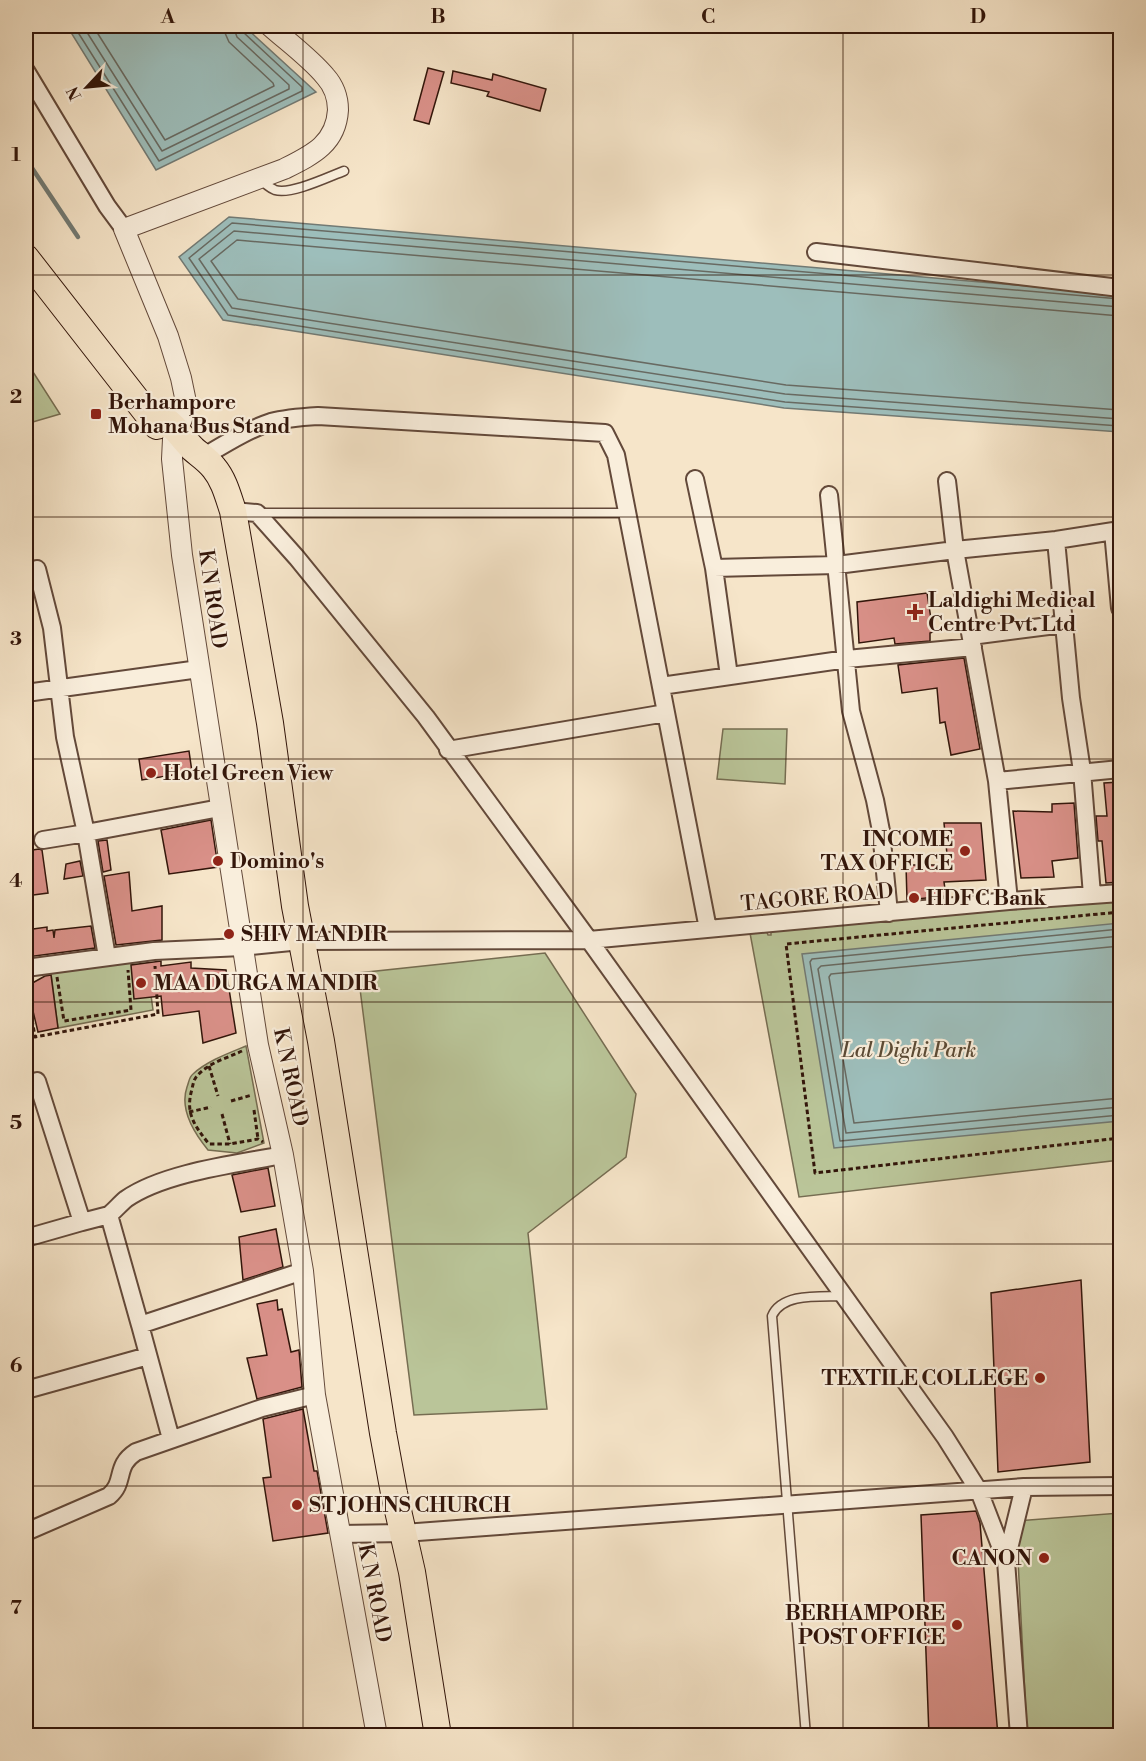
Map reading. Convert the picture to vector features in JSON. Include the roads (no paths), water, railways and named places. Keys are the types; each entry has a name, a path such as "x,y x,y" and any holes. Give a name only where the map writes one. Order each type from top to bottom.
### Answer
{"main road":[{"path":"26,258 146,412 161,416 215,469 245,512 286,849 321,1041 383,1433 417,1601 438,1736"}],"street":[{"path":"26,71 93,183 124,229 260,178 306,158 333,134 338,99 326,77 270,26"},
{"name":"K N ROAD","path":"124,229 168,336 186,402 182,419 187,443 172,459 182,555 258,1045 284,1155 303,1271 315,1395 377,1736"},
{"path":"816,252 1120,288"},
{"path":"187,443 252,430 285,419 318,416 605,433 616,455 708,929"},
{"path":"695,479 714,568 729,676"},
{"path":"946,481 955,550 997,781 1009,901"},
{"path":"829,495 851,711 875,800 889,913"},
{"path":"245,512 311,575 426,717 589,940 945,1437 979,1491 1006,1561 1019,1736"},
{"path":"714,568 837,565 1117,531 1120,608"},
{"path":"1056,540 1071,698 1082,771 1092,895"},
{"path":"38,569 52,628 65,737 86,833 106,957"},
{"path":"661,686 972,641 1064,624"},
{"path":"26,693 199,669"},
{"path":"448,750 666,713"},
{"path":"997,781 1120,769"},
{"path":"43,840 220,808"},
{"name":"TAGORE ROAD","path":"26,968 154,951 242,947 301,941 589,940 1009,901 1120,893"},
{"path":"37,1081 82,1222"},
{"path":"26,1238 110,1215 125,1200 154,1185 190,1174 284,1155"},
{"path":"110,1215 171,1439"},
{"path":"140,1325 303,1271"},
{"path":"26,1390 148,1356"},
{"path":"26,1532 115,1492 122,1465 136,1452 262,1408 315,1395"},
{"path":"340,1534 404,1533 1024,1487 1120,1486"},
{"path":"1006,1561 1024,1487"}],"lane":[{"path":"260,178 267,186 278,191 305,185 344,171"},
{"path":"245,512 627,513"},
{"path":"806,1736 772,1316 775,1309 784,1302 843,1296"}],"water":[{"path":"67,26 244,26 316,92 156,170"},
{"path":"229,217 1120,294 1120,432 784,408 223,320 179,257"},
{"name":"Lal Dighi Park","path":"1120,923 1120,1121 834,1148 802,954"}],"waterway":[{"path":"26,159 78,237"}],"place":[{"name":"Berhampore Mohana Bus Stand","path":"96,414"},
{"name":"Laldighi Medical Centre Pvt. Ltd","path":"915,612"},
{"name":"Hotel Green View","path":"151,773"},
{"name":"INCOME TAX OFFICE","path":"965,851"},
{"name":"Domino's","path":"218,861"},
{"name":"HDFC Bank","path":"914,898"},
{"name":"SHIV MANDIR","path":"229,934"},
{"name":"MAA DURGA MANDIR","path":"141,983"},
{"name":"TEXTILE COLLEGE","path":"1040,1378"},
{"name":"ST JOHNS CHURCH","path":"297,1505"},
{"name":"CANON","path":"1044,1558"},
{"name":"BERHAMPORE POST OFFICE","path":"957,1625"}]}
